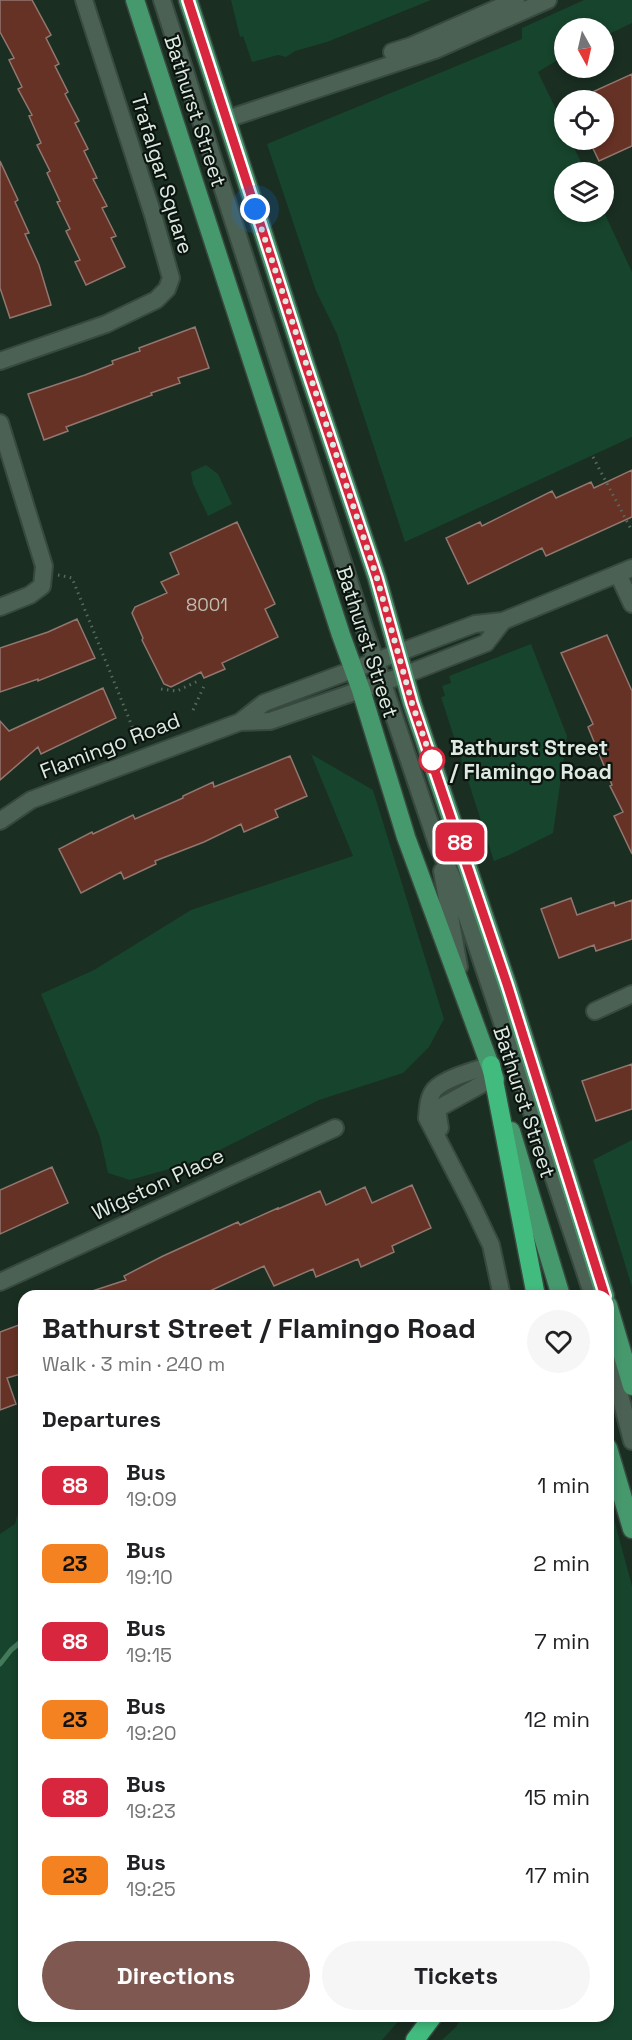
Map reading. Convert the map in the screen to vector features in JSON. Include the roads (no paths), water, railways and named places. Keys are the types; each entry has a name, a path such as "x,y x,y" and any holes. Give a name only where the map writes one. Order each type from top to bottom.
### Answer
{"highway":[{"path":"492,1072 535,1290"},
{"path":"415,2040 428,2022"}],"main road":[{"name":"Bathurst Street","path":"135,0 337,624 361,690 406,837 492,1072 559,1290"},
{"name":"Bathurst Street","path":"188,0 377,578 404,675 507,984 603,1290"},
{"path":"614,1325 632,1386"},
{"path":"614,1468 632,1529"}],"street":[{"name":"Trafalgar Square","path":"0,361 106,324 156,300 167,289 171,278 84,0"},
{"path":"162,0 382,683 437,844 458,890 591,1290"},
{"path":"225,114 411,46 516,0"},
{"path":"225,114 435,50 548,0"},
{"path":"0,423 44,566 42,586 30,595 0,607"},
{"path":"503,621 625,571 632,604"},
{"name":"Flamingo Road","path":"240,722 270,721 382,683 486,644 503,621"},
{"name":"Flamingo Road","path":"0,821 31,800 240,722 264,704 475,624 503,621"},
{"path":"437,844 464,992"},
{"path":"595,1011 632,993"},
{"path":"492,1072 459,1075 434,1089 429,1102 427,1118 491,1245 501,1290"},
{"path":"492,1072 437,1109 439,1126 473,1186 502,1258 510,1290"},
{"name":"Wigston Place","path":"0,1282 335,1128"},
{"path":"614,1373 632,1441"}],"waterway":[{"path":"0,1664 18,1644"}],"place":[{"name":"Bathurst Street / Flamingo Road","path":"432,760"}]}
